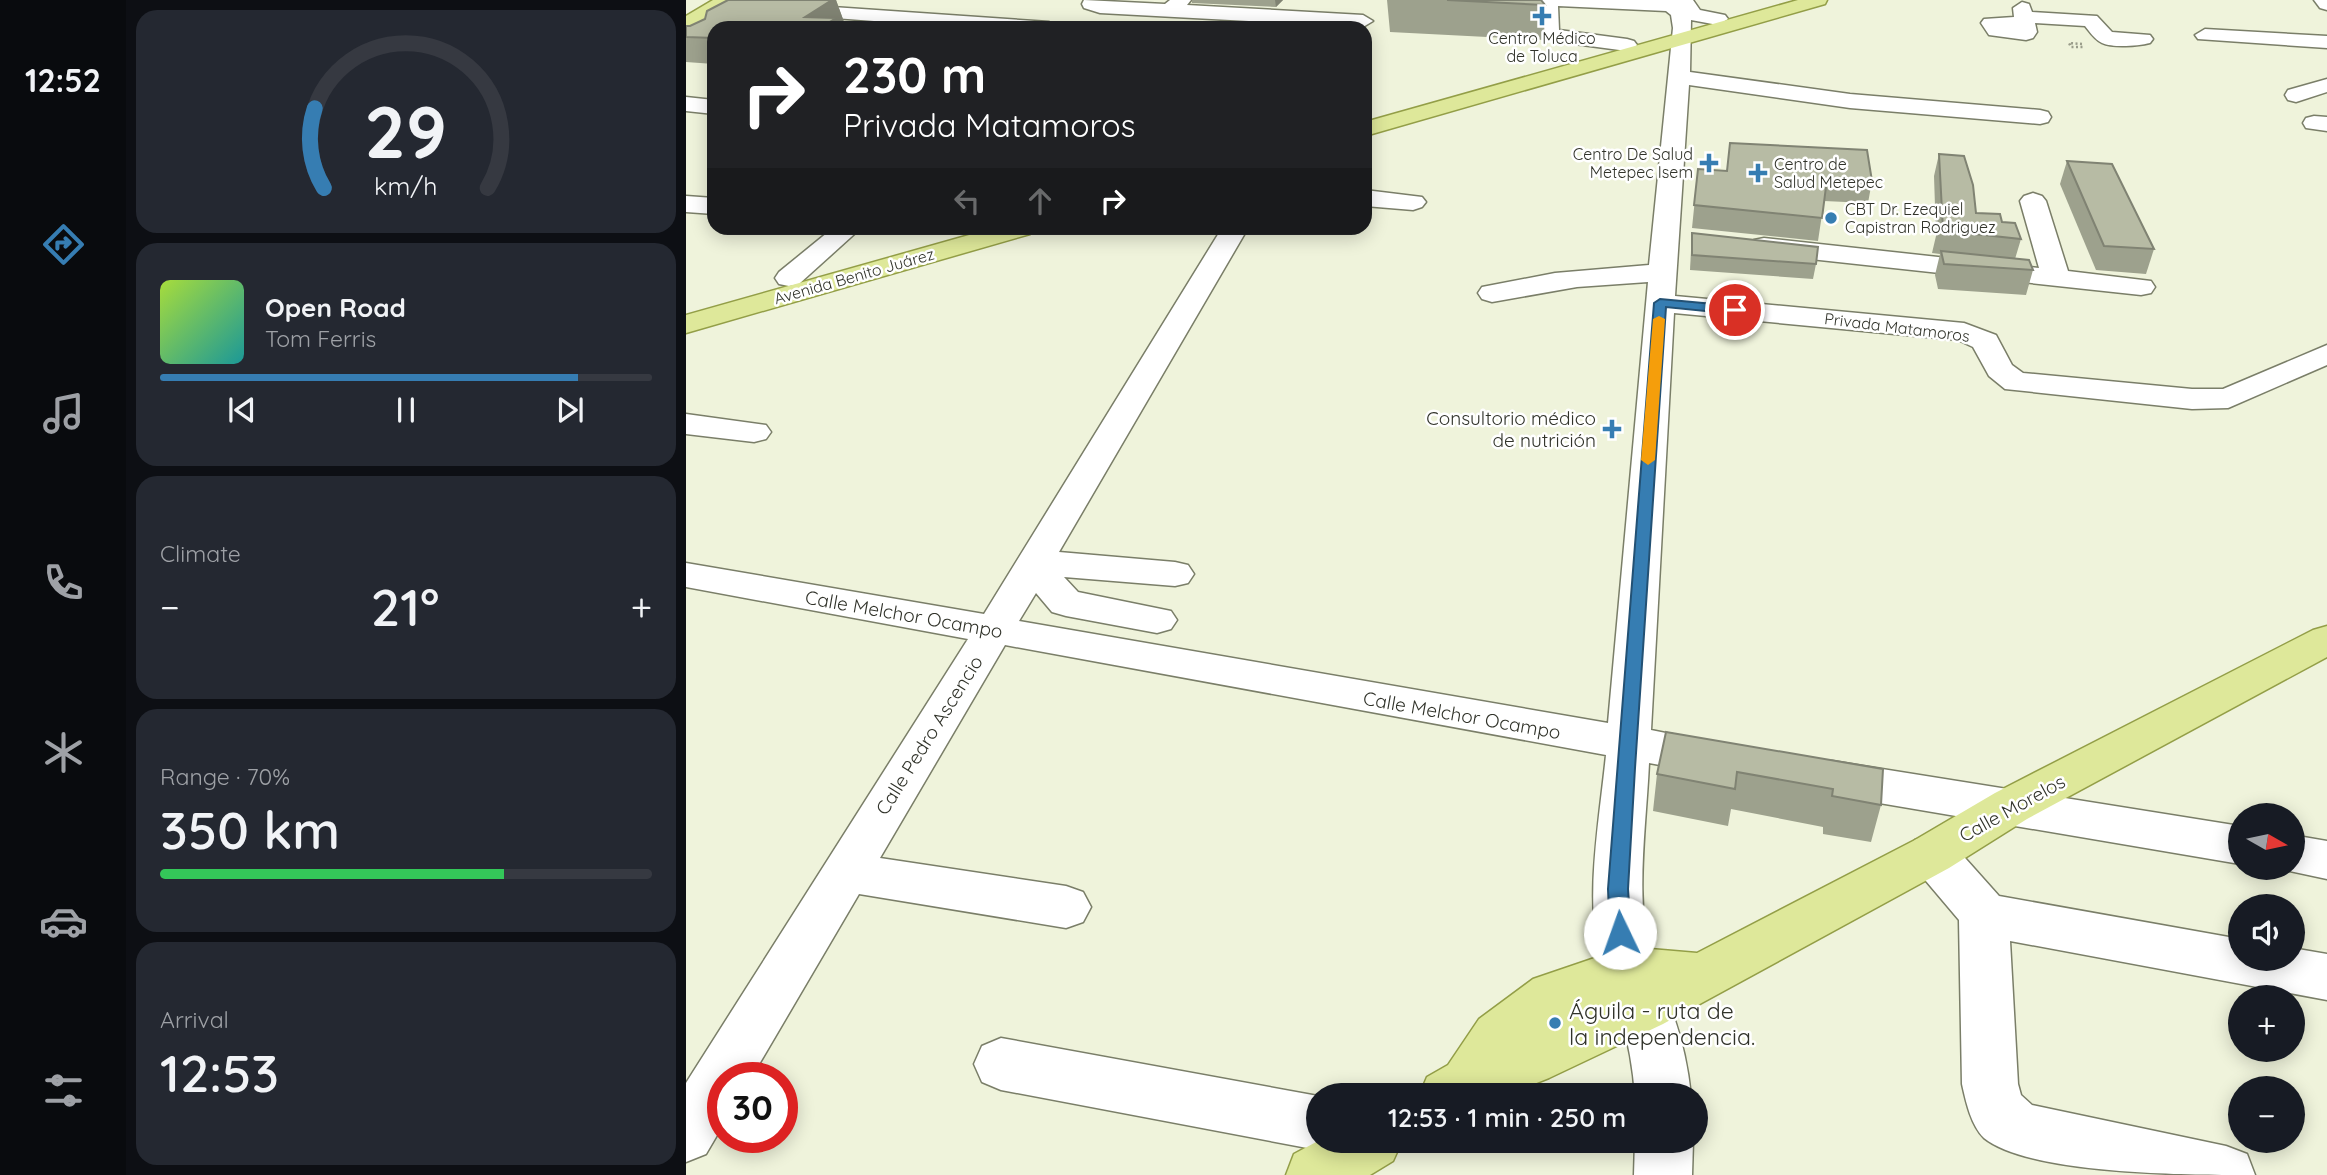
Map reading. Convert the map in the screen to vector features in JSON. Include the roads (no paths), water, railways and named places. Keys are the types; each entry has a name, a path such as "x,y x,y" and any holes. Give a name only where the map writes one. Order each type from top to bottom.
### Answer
{"main road":[{"path":"1372,117 1623,40 1680,18 1718,19 1788,0"},
{"path":"1372,127 1680,18 1818,0"},
{"path":"710,21 730,6"},
{"path":"690,36 707,23"},
{"name":"Avenida Benito Juárez","path":"686,309 946,235"},
{"name":"Avenida Benito Juárez","path":"686,324 997,235"},
{"name":"Calle Morelos","path":"1473,1083 1531,1060 1636,989 1698,976 1931,854 2011,806 2327,640"},
{"path":"1315,1175 1353,1153"}],"street":[{"path":"1319,18 1332,0"},
{"path":"1636,1 1623,40 1552,35 1549,32 1550,0 1636,1 1680,18 1679,237 1661,288 1618,889 1620,933 1661,1069 1662,1083"},
{"path":"1091,1 1100,7 1172,3 1363,20"},
{"path":"1576,1 1569,26 1577,30 1597,27 1607,1"},
{"path":"2021,10 2082,1"},
{"path":"2021,10 2090,20 2099,29"},
{"path":"829,17 767,11 912,21"},
{"path":"2205,35 2326,41"},
{"path":"1680,77 1850,101 2040,117"},
{"path":"2297,95 2327,85"},
{"path":"686,104 707,106"},
{"path":"1372,199 1413,202"},
{"path":"2033,201 2056,278"},
{"path":"686,204 707,206"},
{"path":"789,278 840,235"},
{"name":"Calle Pedro Ascencio","path":"686,1134 994,631 1231,235"},
{"path":"1742,244 2141,287"},
{"name":"Privada Matamoros","path":"1492,293 1619,274 1661,288 1964,332 1984,341 1995,367 2004,377 2016,382 2192,398 2228,398 2327,354"},
{"path":"686,449 699,426 754,432"},
{"path":"1032,568 1175,574"},
{"path":"1032,568 1066,603 1157,620"},
{"name":"Calle Melchor Ocampo","path":"688,578 1627,744 2228,843"},
{"path":"1931,854 1984,914 2047,928 2327,976"},
{"path":"2305,856 2327,860"},
{"path":"844,872 1066,906"},
{"path":"1984,914 1990,1084 1995,1107 2005,1122 2024,1131 2226,1175"},
{"path":"1002,1064 1306,1121"},
{"path":"1663,1175 1664,1153"}],"place":[{"name":"Centro Médico de Toluca","path":"1542,16"},
{"name":"Centro De Salud Metepec Isem","path":"1709,163"},
{"name":"Centro de Salud Metepec","path":"1758,173"},
{"name":"CBT Dr. Ezequiel Capistran Rodriguez","path":"1831,218"},
{"name":"Consultorio médico de nutrición","path":"1612,429"},
{"name":"Águila - ruta de la independencia.","path":"1555,1023"}]}
